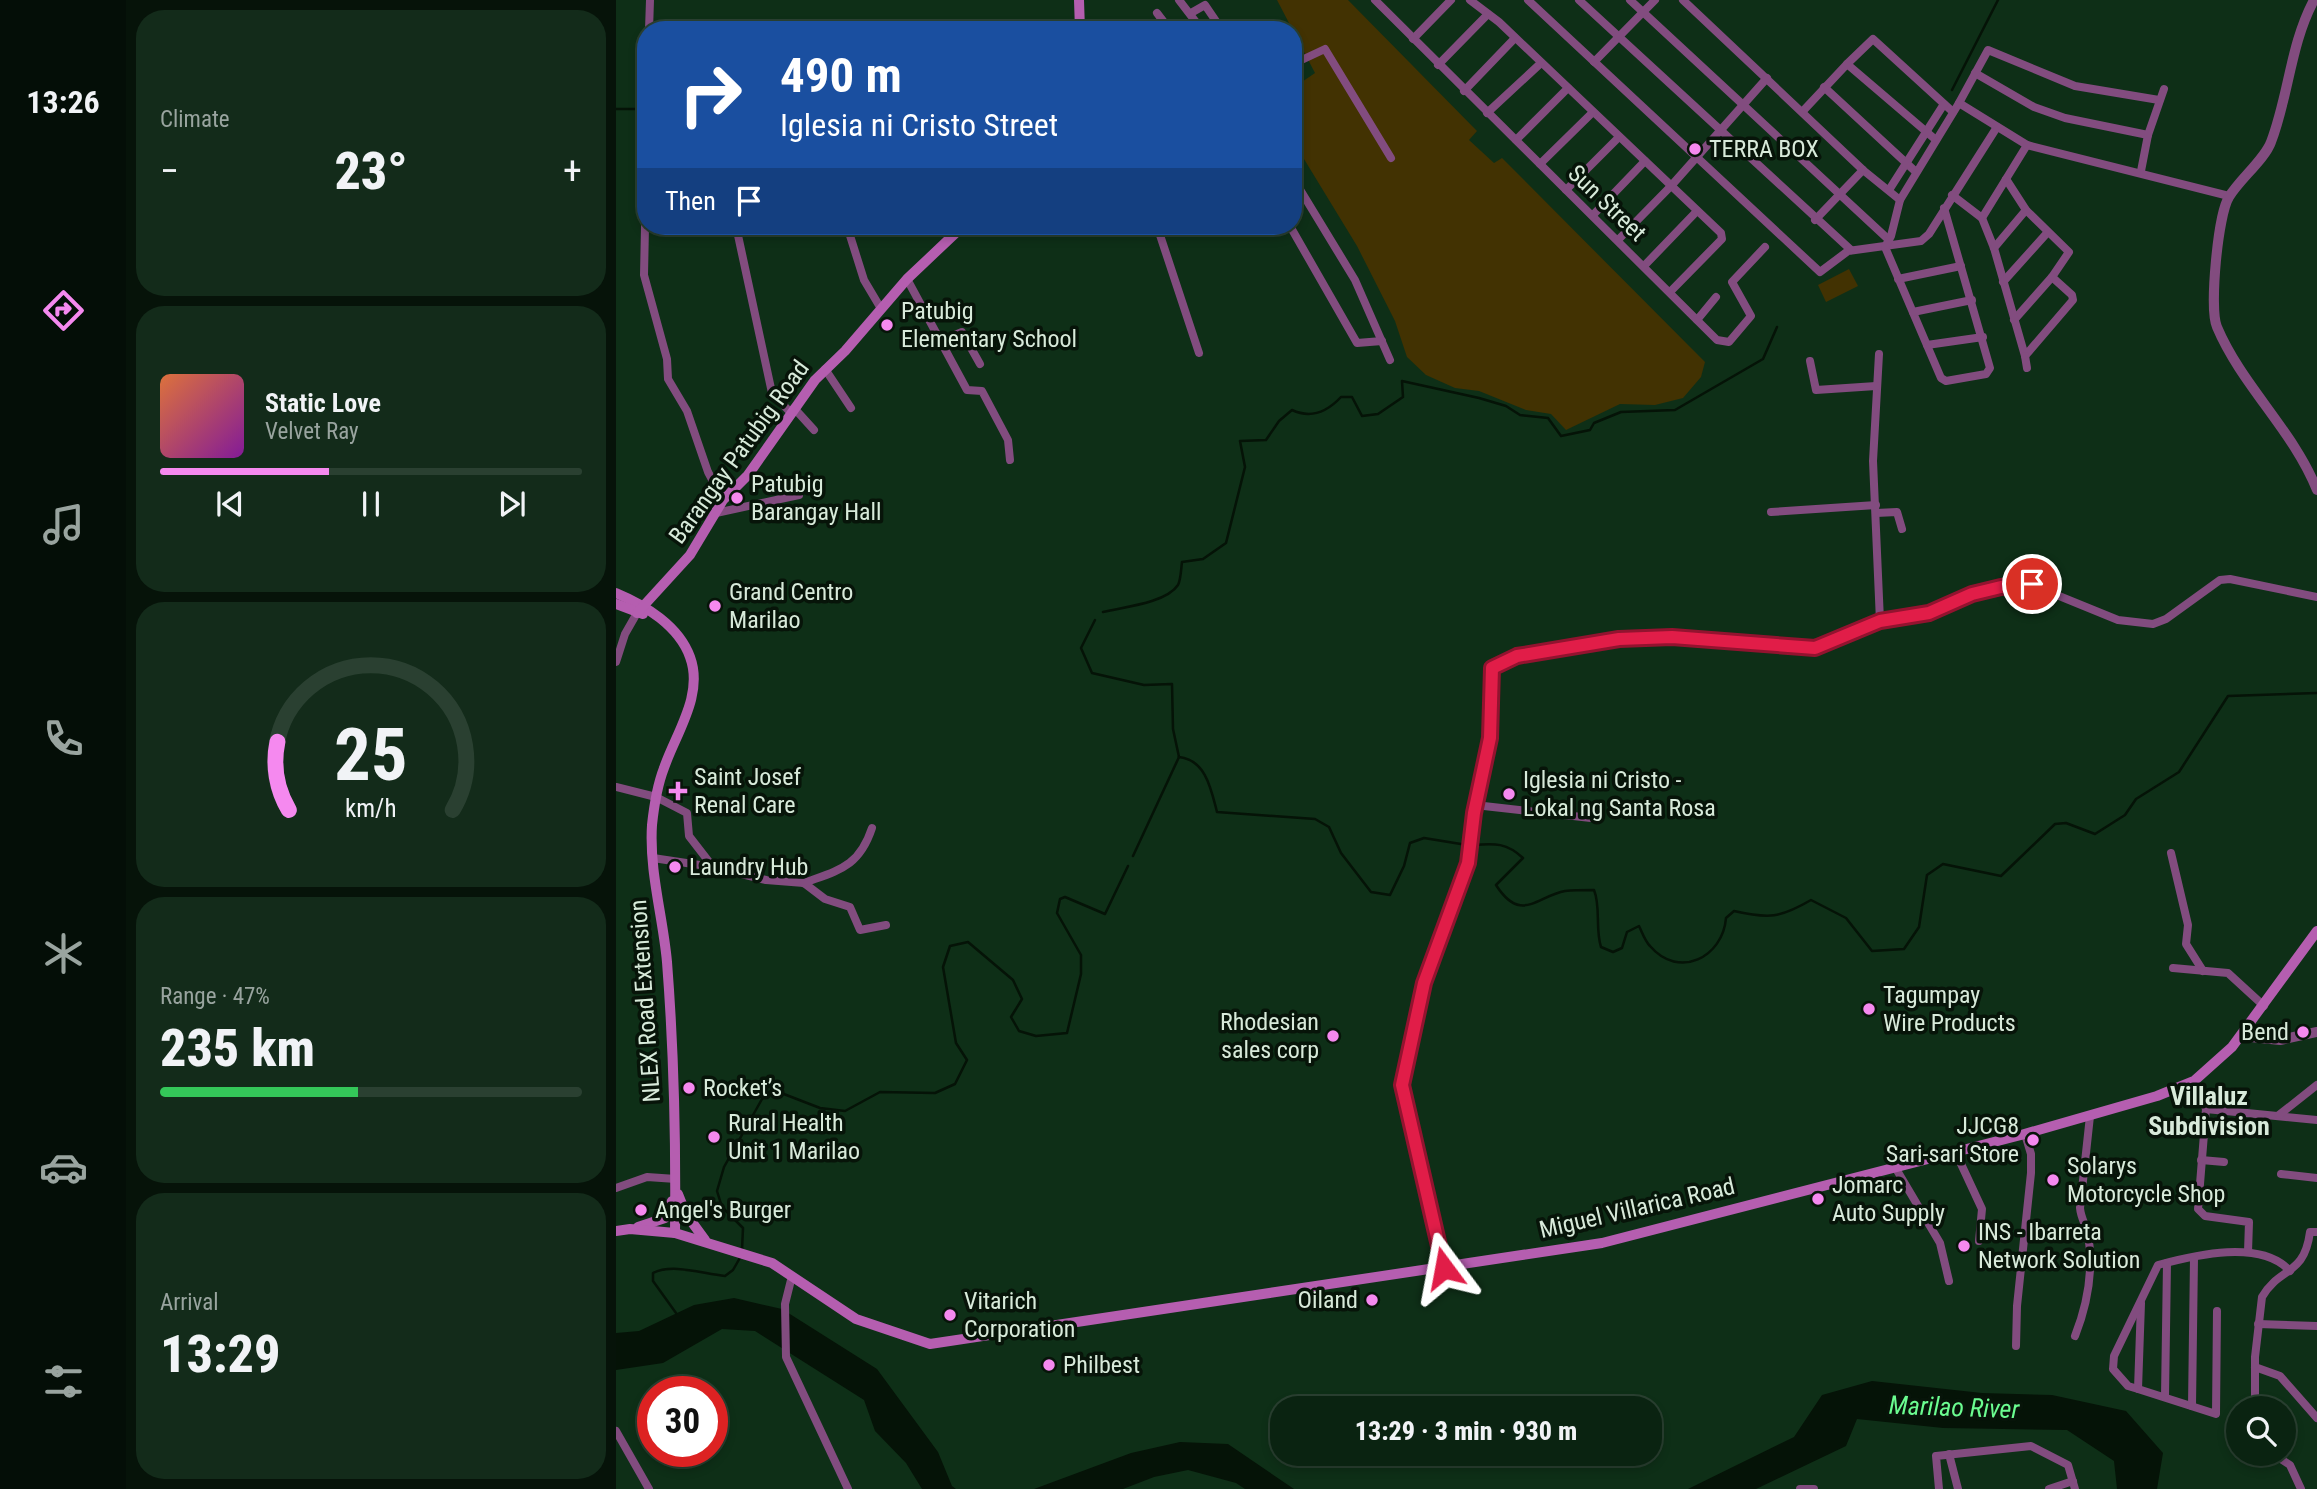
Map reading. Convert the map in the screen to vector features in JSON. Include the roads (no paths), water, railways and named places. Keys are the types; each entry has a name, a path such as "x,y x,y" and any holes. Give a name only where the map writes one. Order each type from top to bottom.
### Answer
{"main road":[{"path":"1079,0 1080,21"},
{"name":"Barangay Patubig Road","path":"640,610 690,555 723,500 748,475 792,410 825,369 845,351 880,307 953,235"},
{"path":"616,593 640,610"},
{"path":"616,604 640,610"},
{"name":"NLEX Road Extension","path":"640,610 659,618 679,636 691,657 695,681 686,716 669,752 656,797 653,858 671,1013 675,1233"},
{"name":"Miguel Villarica Road","path":"616,1231 630,1229 675,1233 705,1240 772,1263 856,1319 930,1345 1602,1243 2025,1134 2090,1116 2194,1081 2209,1070 2241,1036 2317,931"},
{"path":"630,1229 665,1218 676,1184"},
{"path":"676,1184 686,1214 705,1240"}],"street":[{"path":"649,21 650,0"},
{"path":"1179,0 1195,21"},
{"name":"Sun Street","path":"1375,0 1717,340 1729,342 1751,316 1732,282 1765,247"},
{"path":"1413,40 1451,0"},
{"path":"1470,0 1515,38 1721,233 1722,239 1670,292"},
{"path":"1528,0 1820,272 1851,250 1921,241 1929,234 1997,127"},
{"path":"1579,0 1718,131 1851,250"},
{"path":"1630,0 1840,196 1887,244 1898,279 1941,378 1946,381 1988,373 1983,337 1944,208"},
{"path":"1594,62 1655,0"},
{"path":"1683,0 1863,170 1900,200"},
{"path":"2314,0 2295,46 2270,145 2229,196 2220,218 2213,317 2232,353 2313,470 2317,490"},
{"path":"1191,13 1205,5 1216,21"},
{"path":"1157,13 1163,21"},
{"path":"1438,65 1488,15"},
{"path":"1464,91 1515,38"},
{"path":"1803,111 1873,39 1953,112"},
{"path":"1302,59 1321,49 1327,50 1391,158"},
{"path":"1887,244 1900,200 1959,103 1984,53 1991,50 2076,86 2159,100"},
{"path":"1487,113 1541,63"},
{"path":"1847,64 1936,140"},
{"path":"1975,73 2034,107 2055,115 2148,135"},
{"path":"1618,240 1671,186 1767,78"},
{"path":"1824,87 1916,172"},
{"path":"1516,140 1568,88"},
{"path":"2141,171 2148,135 2164,89"},
{"path":"1959,103 2026,145 2141,171 2229,196"},
{"path":"1889,190 1908,165 1944,104"},
{"path":"1540,164 1593,112"},
{"path":"1566,190 1619,137"},
{"path":"1982,218 2026,145"},
{"path":"1593,215 1645,161"},
{"path":"1815,220 1863,170"},
{"path":"2006,179 2026,210 2068,253 2052,277 2014,320"},
{"path":"1302,193 1355,280 1390,360"},
{"path":"1952,195 1982,218 1994,248 2027,368"},
{"path":"1994,248 2026,210"},
{"path":"1644,266 1698,211"},
{"path":"2003,282 2047,233"},
{"path":"645,235 644,275 667,359 668,379 687,411 708,472 723,500"},
{"path":"738,235 772,393 814,430"},
{"path":"850,235 864,280 880,307"},
{"path":"1160,235 1199,353"},
{"path":"1295,235 1357,343 1382,341"},
{"path":"1898,279 1961,266"},
{"path":"2025,356 2073,300 2072,295 2052,277"},
{"path":"907,279 967,390 982,391 1008,440 1010,460"},
{"path":"1697,320 1716,297"},
{"path":"1913,312 1972,300"},
{"path":"940,341 962,332 980,364"},
{"path":"1927,345 1983,337"},
{"path":"1879,354 1876,386 1876,509 1880,621"},
{"path":"1810,361 1816,390 1876,386"},
{"path":"825,369 850,408"},
{"path":"716,513 799,495"},
{"path":"1770,512 1876,509 1897,512 1902,529"},
{"path":"1444,1268 1402,1085 1424,983 1468,863 1475,805 1490,738 1492,668 1517,656 1619,639 1660,638 1815,648 1880,621 1929,613 1972,594 2001,587 2032,584 2091,610 2135,624 2153,624 2166,619 2220,580 2230,579 2317,597"},
{"path":"616,662 625,634 640,610"},
{"path":"616,787 656,797 687,813 689,836 713,867"},
{"path":"1475,805 1591,818"},
{"path":"653,858 713,867 766,880 804,884 853,863 867,842 872,828"},
{"path":"2171,853 2188,925 2186,944 2203,971"},
{"path":"804,884 825,899 850,907 860,929 886,925"},
{"path":"2173,968 2228,972 2264,1006"},
{"path":"2241,1036 2280,1040 2317,1032"},
{"path":"2194,1081 2206,1109 2200,1213 2249,1223 2248,1252"},
{"path":"2279,1115 2317,1085"},
{"path":"2206,1109 2317,1120"},
{"path":"2075,1336 2090,1293 2088,1232 2081,1219 2080,1209 2090,1116"},
{"path":"2016,1346 2017,1306 2031,1173 2031,1154 2025,1134"},
{"path":"1955,1152 1982,1209 1979,1241"},
{"path":"2201,1160 2224,1162"},
{"path":"1895,1167 1940,1243 1949,1281"},
{"path":"2281,1174 2317,1178"},
{"path":"616,1188 647,1177 676,1184"},
{"path":"2255,1396 2262,1297 2267,1289 2304,1258 2309,1232 2317,1233"},
{"path":"2217,1311 2216,1414 2128,1386 2113,1369 2114,1356 2158,1265 2248,1252 2284,1264 2290,1271"},
{"path":"2192,1406 2194,1258"},
{"path":"2165,1397 2167,1263"},
{"path":"792,1276 785,1304 786,1357 848,1489"},
{"path":"2138,1389 2141,1297"},
{"path":"2258,1324 2317,1326"},
{"path":"2255,1367 2280,1376 2317,1418"},
{"path":"616,1431 649,1489"},
{"path":"1939,1489 1935,1457 2031,1446 2068,1465 2074,1485 2049,1489"},
{"path":"1949,1454 1958,1489"},
{"path":"2290,1466 2301,1489"},
{"path":"1800,1489 1814,1489"}],"water":[{"path":"734,1298 782,1309 877,1369 938,1452 952,1486 956,1489 922,1489 906,1463 875,1431 864,1400 755,1331 722,1329 663,1363 616,1370 616,1333 639,1331 694,1305"},
{"name":"Marilao River","path":"1872,1381 1982,1393 2052,1395 2126,1411 2163,1453 2157,1489 2117,1489 2114,1461 2067,1430 1943,1428 1857,1419 1846,1446 1756,1489 1688,1489 1794,1437 1822,1395"},
{"path":"1180,1442 1228,1444 1294,1489 1245,1489 1236,1483 1188,1470 1154,1477 1123,1489 1034,1489 1131,1453"}],"waterway":[{"path":"1952,90 1998,0"},
{"path":"616,109 637,109"},
{"path":"1103,612 1164,596 1178,585 1182,562 1203,559 1226,543 1245,467 1240,441 1266,440 1279,421 1292,410 1312,414 1330,407 1341,397 1352,397 1362,416 1378,414 1403,397 1402,381 1479,398 1506,406 1520,415 1548,418 1561,436 1590,430 1594,423 1621,412 1675,410 1763,359 1777,327"},
{"path":"1095,620 1081,648 1092,673 1144,685 1172,684 1173,729 1179,757"},
{"path":"1474,845 1500,845 1512,849 1523,858 1496,885 1513,903 1529,904 1565,891 1594,890 1601,947 1613,952 1622,948 1627,932 1639,926 1648,944 1661,956 1686,962 1698,959 1717,944 1726,918 1734,911 1766,916 1782,914 1811,900 1846,918 1872,951 1904,949 1919,927 1927,875 1943,864 2001,876 2055,824 2066,823 2095,834 2125,815 2136,799 2179,772 2228,696 2317,693"},
{"path":"1179,757 1195,764 1206,777 1217,812 1315,819 1329,827 1341,853 1371,892 1390,895 1404,866 1410,843 1424,838 1467,845"},
{"path":"1133,856 1179,757"},
{"path":"742,1250 743,1228 722,1207 717,1191 724,1167 762,1099 776,1091 820,1108 845,1111 880,1092 935,1093 955,1084 967,1060 956,1043 943,967 950,946 968,942 1013,980 1022,999 1011,1017 1019,1031 1036,1036 1067,1033 1081,974 1081,955 1057,913 1060,899 1065,897 1105,914 1128,866"},
{"path":"676,1313 653,1281 653,1273 679,1269 725,1276 733,1270 741,1256"}],"place":[{"name":"TERRA BOX","path":"1695,149"},
{"name":"Patubig Elementary School","path":"887,325"},
{"name":"Patubig Barangay Hall","path":"737,498"},
{"name":"Grand Centro Marilao","path":"715,606"},
{"name":"Saint Josef Renal Care","path":"678,791"},
{"name":"Iglesia ni Cristo - Lokal ng Santa Rosa","path":"1509,794"},
{"name":"Laundry Hub","path":"675,867"},
{"name":"Tagumpay Wire Products","path":"1869,1009"},
{"name":"Bend","path":"2303,1032"},
{"name":"Rhodesian sales corp","path":"1333,1036"},
{"name":"Rocket’s","path":"689,1088"},
{"name":"Rural Health Unit 1 Marilao","path":"714,1137"},
{"name":"JJCG8 Sari-sari Store","path":"2033,1140"},
{"name":"Solarys Motorcycle Shop","path":"2053,1180"},
{"name":"Jomarc Auto Supply","path":"1818,1199"},
{"name":"Angel's Burger","path":"641,1210"},
{"name":"INS - Ibarreta Network Solution","path":"1964,1246"},
{"name":"Oiland","path":"1372,1300"},
{"name":"Vitarich Corporation","path":"950,1315"},
{"name":"Philbest","path":"1049,1365"}],"district":[{"name":"Villaluz Subdivision","path":"2209,1111"}]}
